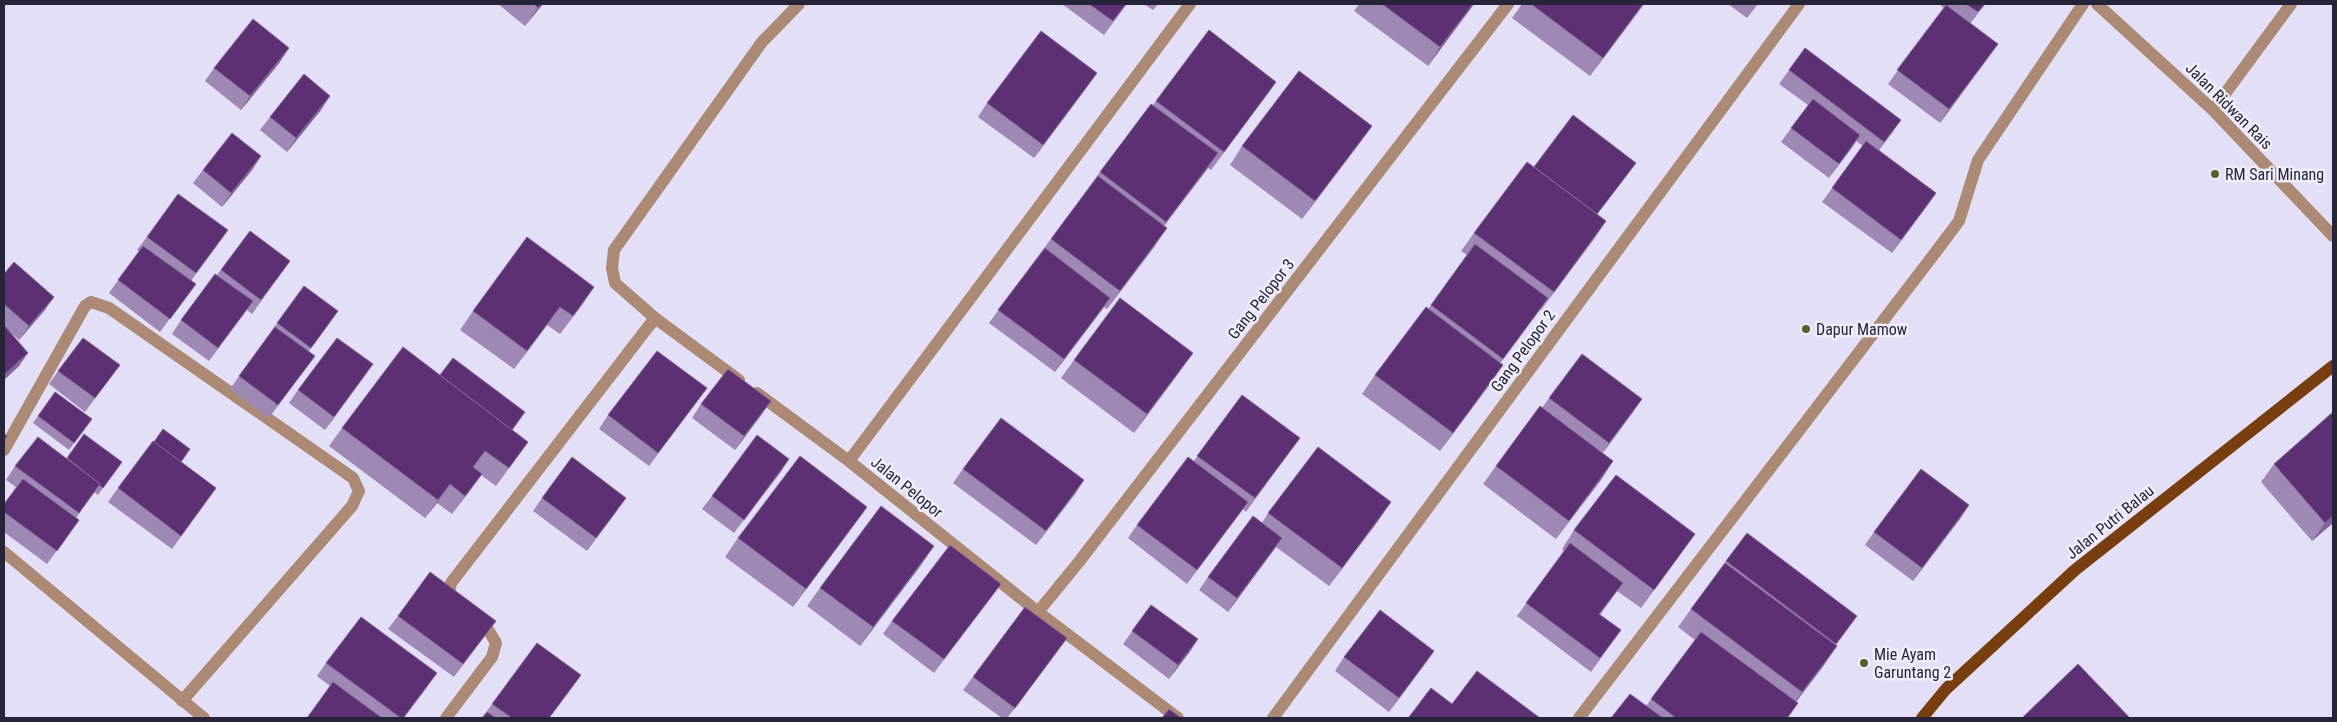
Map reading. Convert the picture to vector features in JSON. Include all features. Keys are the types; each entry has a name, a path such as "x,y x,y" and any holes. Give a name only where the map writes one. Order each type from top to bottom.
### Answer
{"main road":[{"name":"Jalan Putri Balau","path":"1922,718 1946,688 2075,570 2333,366"}],"street":[{"name":"Jalan Pelopor","path":"799,4 762,42 614,250 612,268 614,283 655,318 849,461 1038,612 1178,718"},
{"path":"849,461 1190,4"},
{"name":"Gang Pelopor 3","path":"1038,612 1078,563 1508,4"},
{"name":"Gang Pelopor 2","path":"1273,718 1799,4"},
{"path":"1579,718 1958,221 1978,160 2083,4"},
{"name":"Jalan Ridwan Rais","path":"2097,4 2213,110 2333,236"},
{"path":"2213,110 2291,4"},
{"path":"4,450 85,306 91,302 109,308 353,478 358,491 352,506 182,701"},
{"path":"446,718 492,657 496,643 489,631 454,604 449,593 451,583 655,318"},
{"path":"4,552 204,718"}],"building":[{"path":"1089,4 1126,4 1113,21"},
{"path":"1382,4 1473,4 1440,47"},
{"path":"1531,4 1643,4 1603,58"},
{"path":"1966,4 1985,4 1978,12"},
{"path":"1946,5 1998,44 1949,109 1897,70"},
{"path":"253,19 289,48 250,96 214,68"},
{"path":"1209,30 1276,82 1224,152 1156,101"},
{"path":"1041,31 1097,73 1043,145 987,103"},
{"path":"1805,48 1901,120 1884,142 1789,70"},
{"path":"1299,71 1372,126 1315,201 1242,146"},
{"path":"304,74 330,96 296,138 270,117"},
{"path":"1813,99 1860,135 1839,164 1791,128"},
{"path":"1151,104 1218,153 1166,222 1100,172"},
{"path":"1573,115 1636,163 1597,214 1534,167"},
{"path":"232,133 261,156 231,193 203,170"},
{"path":"1866,141 1936,193 1901,240 1832,188"},
{"path":"1527,162 1606,221 1554,292 1474,233"},
{"path":"1098,176 1167,228 1120,291 1051,239"},
{"path":"178,194 228,230 196,273 147,237"},
{"path":"250,231 290,261 261,300 221,270"},
{"path":"527,237 594,287 573,316 560,307 527,351 473,311"},
{"path":"1475,244 1548,298 1503,359 1431,305"},
{"path":"143,246 196,284 170,319 118,280"},
{"path":"1045,248 1110,298 1064,359 998,310"},
{"path":"14,262 54,297 29,326 4,304 4,274"},
{"path":"215,274 253,301 218,348 181,320"},
{"path":"304,286 338,311 311,348 277,323"},
{"path":"1120,298 1193,353 1147,414 1074,360"},
{"path":"1426,307 1503,365 1453,433 1375,375"},
{"path":"4,325 28,353 4,375"},
{"path":"275,327 315,356 278,405 239,376"},
{"path":"83,338 120,365 95,398 58,371"},
{"path":"337,338 373,364 334,417 298,390"},
{"path":"403,347 528,442 509,468 485,451 473,467 482,474 465,496 450,484 438,500 342,428"},
{"path":"657,351 707,388 658,453 608,415"},
{"path":"1582,354 1642,399 1609,443 1549,398"},
{"path":"453,358 525,412 512,430 440,375"},
{"path":"728,369 771,401 744,436 701,404"},
{"path":"55,392 92,419 74,443 38,416"},
{"path":"1242,395 1300,438 1255,498 1197,456"},
{"path":"1540,406 1613,461 1569,521 1496,466"},
{"path":"2333,412 2333,516 2325,523 2274,464"},
{"path":"1001,418 1084,480 1046,531 963,469"},
{"path":"163,429 190,449 181,462 154,442"},
{"path":"84,434 122,462 103,488 67,458"},
{"path":"757,435 789,459 744,520 712,496"},
{"path":"38,437 100,484 79,513 15,466"},
{"path":"153,441 216,488 181,536 118,488"},
{"path":"1318,447 1391,502 1342,568 1268,513"},
{"path":"800,456 867,507 806,589 738,538"},
{"path":"572,457 626,498 596,538 542,498"},
{"path":"1188,457 1248,502 1197,570 1137,525"},
{"path":"1921,469 1969,505 1922,568 1874,532"},
{"path":"1616,475 1695,534 1654,590 1574,530"},
{"path":"23,479 79,520 57,551 4,512 4,504"},
{"path":"881,506 934,546 873,627 820,588"},
{"path":"1253,516 1282,538 1237,598 1208,577"},
{"path":"1747,533 1857,616 1836,644 1726,561"},
{"path":"1570,543 1623,583 1599,614 1621,630 1600,658 1526,603"},
{"path":"950,545 1001,584 944,659 892,621"},
{"path":"1725,563 1837,646 1802,692 1691,609"},
{"path":"430,572 496,621 463,664 398,616"},
{"path":"1151,605 1198,639 1178,665 1132,631"},
{"path":"1025,607 1067,638 1015,708 973,677"},
{"path":"1380,610 1434,651 1399,698 1344,657"},
{"path":"361,617 437,673 403,718 326,663"},
{"path":"1701,632 1798,703 1787,718 1676,718 1651,699"},
{"path":"537,643 581,675 549,718 512,718 492,704"},
{"path":"2078,664 2130,718 2022,718"},
{"path":"1477,671 1540,718 1409,717 1431,688 1452,704"},
{"path":"333,682 382,718 307,718"},
{"path":"1630,694 1663,718 1611,718"},
{"path":"1169,709 1181,718 1162,718"},
{"path":"487,712 496,718 482,718"}],"place":[{"name":"RM Sari Minang","path":"2215,174"},
{"name":"Dapur Mamow","path":"1806,329"},
{"name":"Mie Ayam Garuntang 2","path":"1864,663"}]}
